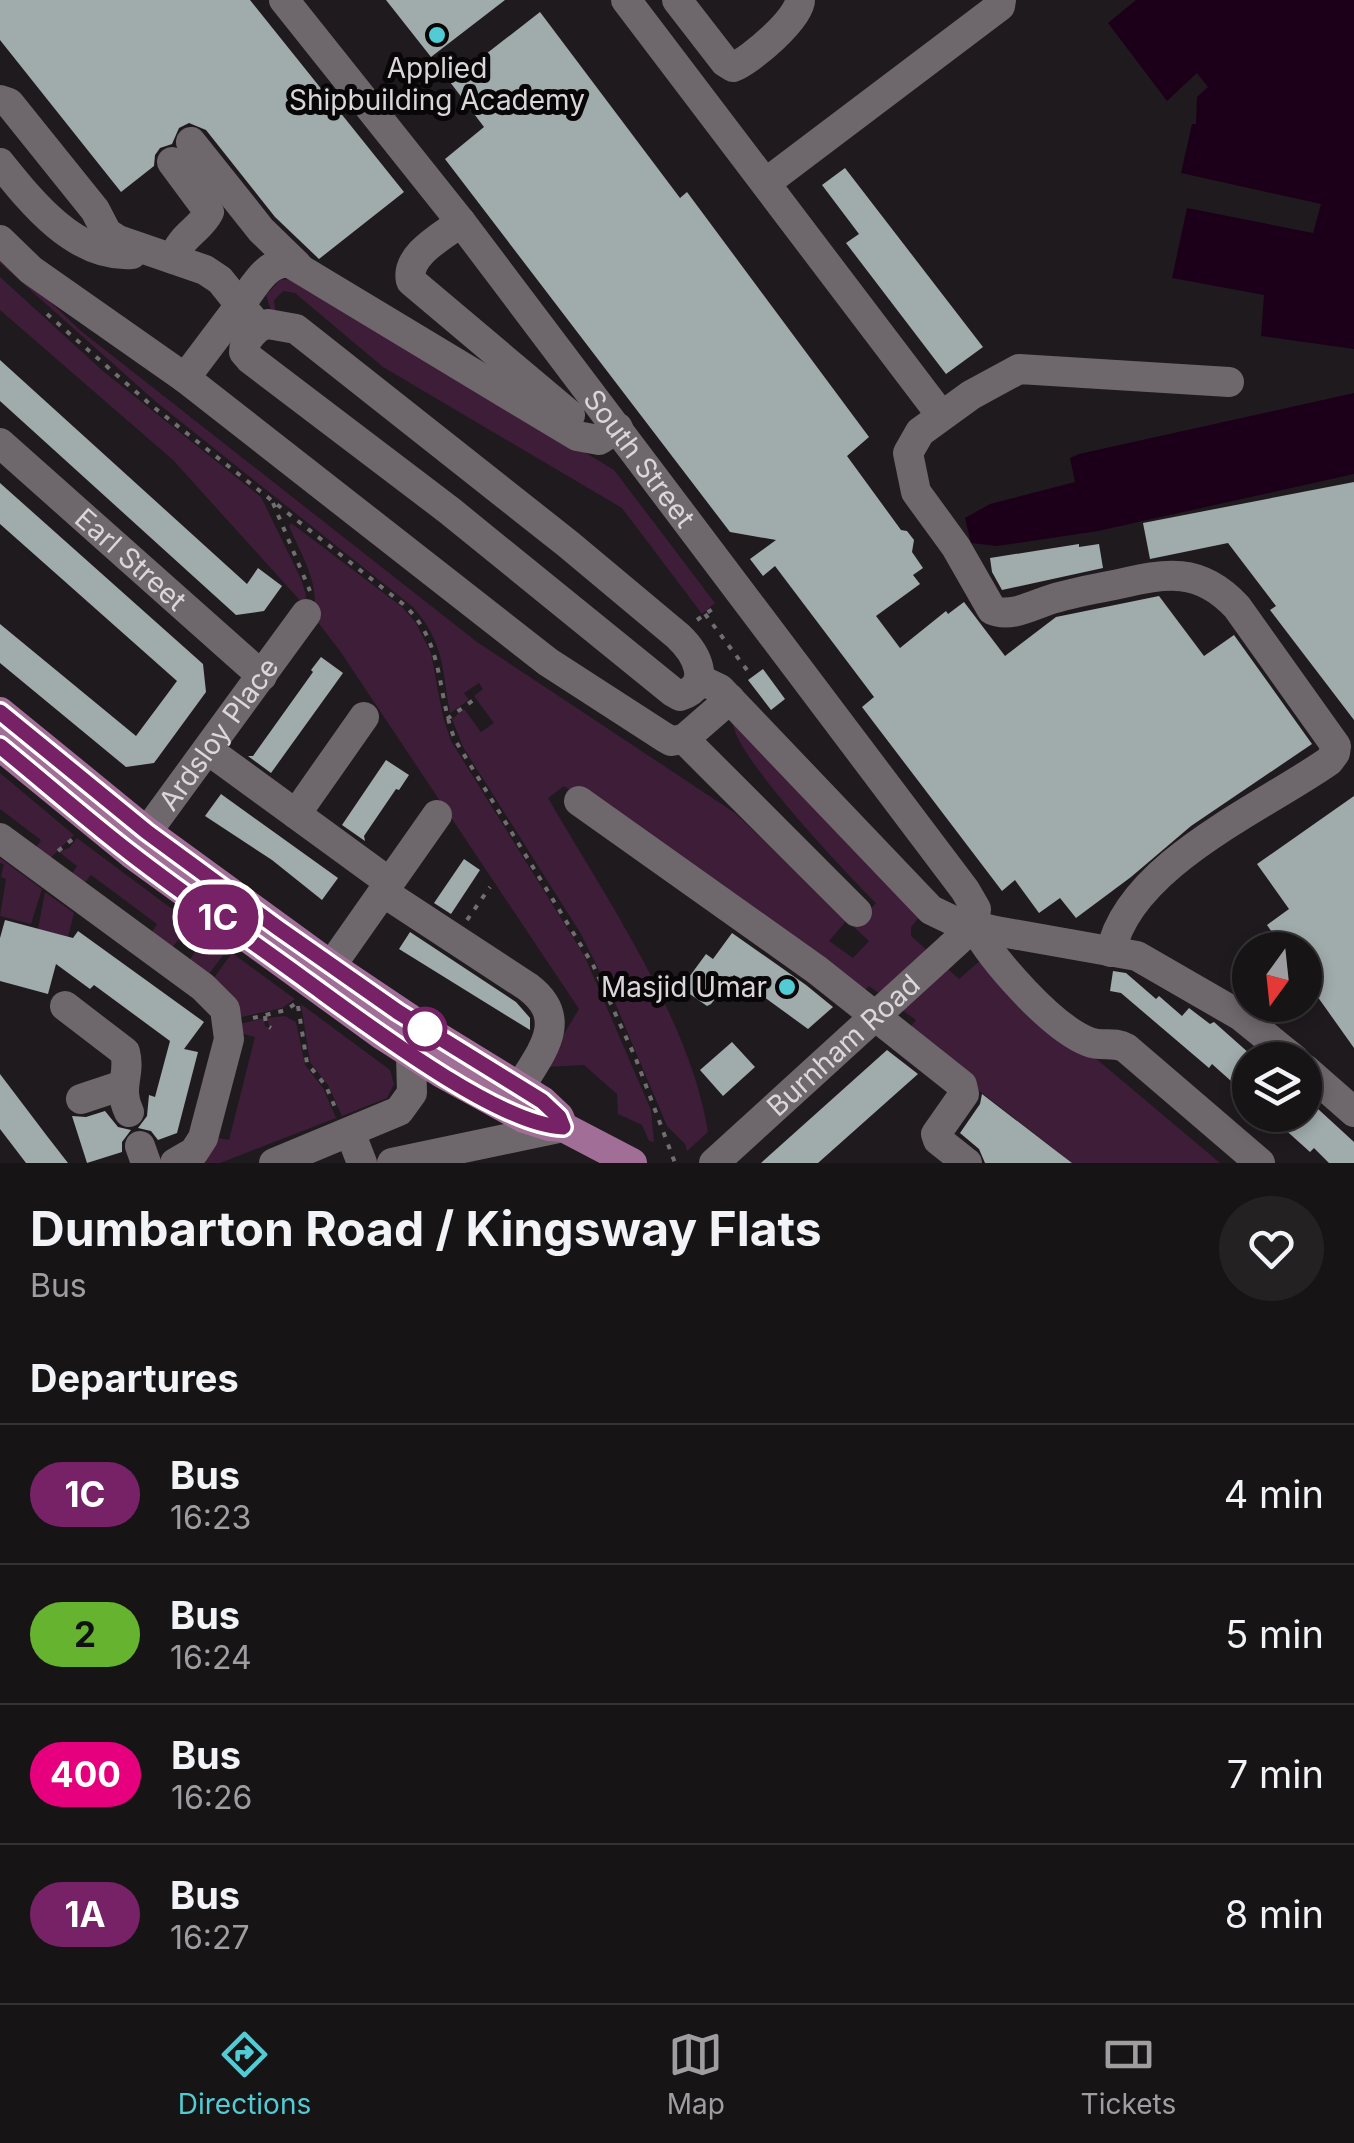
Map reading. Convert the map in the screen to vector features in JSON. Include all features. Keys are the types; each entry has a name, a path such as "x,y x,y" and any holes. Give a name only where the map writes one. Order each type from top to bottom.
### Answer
{"main road":[{"path":"0,712 139,843 411,1054 524,1118 563,1127"},
{"path":"0,746 96,826 139,843 398,1012 520,1086 552,1110 563,1127 606,1156 632,1163"}],"street":[{"name":"South Street","path":"284,0 461,222 608,434 966,890 976,909 974,926 990,954 1039,1004 1083,1039 1108,1043"},
{"path":"626,0 940,415"},
{"path":"677,0 724,62 733,67 792,19 800,9 800,0"},
{"path":"764,178 990,0"},
{"path":"764,178 1000,6 1001,0"},
{"path":"0,100 9,103 107,233 213,274 250,316 296,330 554,533 688,646 698,661 700,679 684,696 673,692 434,499 250,359 243,349 250,316 274,264 297,265"},
{"path":"0,162 34,204 94,250 114,255 164,256 210,212 182,152 297,265 566,430 586,440 608,434"},
{"path":"461,222 414,260 410,281 608,434"},
{"path":"0,240 46,281 185,378 548,662 664,737 684,739 736,687"},
{"path":"185,378 250,316"},
{"path":"1111,952 1122,919 1171,865 1234,818 1345,756 1237,607 1224,592 1202,580 1158,576 1068,594 1008,613 992,610 956,547 914,486 909,447 940,415 1020,369 1229,382"},
{"name":"Earl Street","path":"0,443 262,676"},
{"name":"Ardsloy Place","path":"139,843 306,614"},
{"path":"700,679 736,687 922,902 941,916 1015,935 1138,956 1226,1006 1272,1042"},
{"path":"296,814 364,717"},
{"path":"684,739 857,912"},
{"path":"208,750 296,814 454,940 528,986 548,1010 547,1040 520,1086"},
{"path":"579,801 818,970 962,1085 964,1094 936,1134 942,1144 967,1163"},
{"path":"331,966 436,815"},
{"path":"0,838 212,994 225,1009 229,1039 203,1138 194,1152 175,1163"},
{"name":"Burnham Road","path":"714,1163 974,926"},
{"path":"1015,935 1036,978 1108,1043 1122,1046 1260,1163"},
{"path":"65,1006 126,1052 128,1063 126,1098 81,1100"},
{"path":"355,1146 404,1107 414,1084 411,1054"},
{"path":"274,1163 355,1146 397,1127 416,1116 442,1073"},
{"path":"1322,1084 1354,1112"},
{"path":"392,1163 563,1127"}],"path":[{"path":"44,311 114,374 403,604 419,621 438,659 447,719 461,752 559,904 593,965 636,1059 675,1163"},
{"path":"271,499 310,588 306,614"},
{"path":"698,620 717,605"},
{"path":"705,614 747,670 736,687"},
{"path":"447,719 475,698"},
{"path":"43,870 79,832 86,837 96,826"},
{"path":"454,940 490,887"},
{"path":"229,1023 291,1008 297,1002 307,1063 326,1086 355,1146"},
{"path":"265,1015 266,1025 271,1028"}],"shaded area":[{"path":"1136,0 1354,0 1354,349 1261,336 1264,295 1172,278 1187,208 1313,233 1321,204 1181,173 1192,124 1196,124 1197,97 1208,87 1197,73 1167,101 1108,23"},
{"path":"0,254 81,331 477,642 735,813 847,920 829,941 853,958 869,941 854,927 876,903 772,788 739,740 733,724 920,916 911,927 911,936 959,979 982,959 1220,1163 1072,1163 905,1033 916,1020 869,986 856,997 820,967 564,786 548,798 643,960 683,1046 698,1089 708,1132 687,1151 667,1126 614,1000 581,934 463,747 452,719 464,709 481,732 494,723 474,696 483,689 479,683 464,693 469,700 450,713 437,645 413,607 155,401 0,263"},
{"path":"0,277 104,372 261,497 301,579 305,606 173,460 0,310"},
{"path":"300,278 614,470 715,603 702,614 622,508 383,367 295,293 283,291 274,300 276,316 272,314 266,295 280,280"},
{"path":"1354,393 1354,474 1098,531 997,546 971,543 965,518 990,504 1075,482 1070,458 1079,454"},
{"path":"291,523 402,607 416,623 431,653 451,741 585,957 651,1110 654,1142 649,1141 642,1125 618,1114 617,1094 584,1065 544,1067 579,1009 313,616 312,581"},
{"path":"0,773 74,835 46,862 33,852 41,840 0,809"},
{"path":"77,838 227,950 206,978 187,964 195,952 178,940 169,952 149,937 157,924 91,875 81,887 69,878 77,866 59,852"},
{"path":"0,858 42,889 31,924 0,916 6,879 1,877 4,864"},
{"path":"45,892 74,913 68,937 38,929"},
{"path":"232,953 295,999 282,1008 237,1018 211,982"},
{"path":"301,1004 390,1070 394,1084 387,1098 342,1116 328,1085 310,1062"},
{"path":"285,1016 296,1022 305,1065 323,1088 336,1118 220,1163 194,1163 213,1137 229,1140 255,1037 240,1033 239,1024 264,1018 270,1029 267,1018"}],"building":[{"path":"0,0 250,0 404,192 319,259 275,217 206,130 189,123 179,128 172,144 160,148 154,166 121,192 0,40"},
{"name":"Applied Shipbuilding Academy","path":"386,0 505,0 431,57"},
{"path":"540,12 680,198 687,192 869,437 847,456 901,530 914,540 912,552 923,568 913,575 920,584 876,616 900,648 946,611 948,614 964,602 1005,656 1056,617 1159,596 1204,656 1234,635 1312,744 1191,826 1076,918 1060,898 1039,913 1015,880 1002,891 862,707 874,697 775,566 763,576 750,559 776,540 730,532 445,159 484,127 450,82"},
{"path":"845,168 983,347 946,374 846,243 859,234 822,185"},
{"path":"0,360 247,584 258,568 282,586 264,611 236,615 0,401"},
{"path":"1354,482 1354,720 1270,610 1276,606 1228,543 1150,559 1143,523"},
{"path":"0,483 203,664 206,692 154,763 126,767 0,663 0,624 136,736 177,681 0,524"},
{"path":"1099,544 1103,568 1002,590 992,572 990,558"},
{"path":"321,657 343,673 271,773 248,756 253,756"},
{"path":"763,669 785,699 771,710 748,680"},
{"path":"386,760 409,775 364,836 365,841 342,825"},
{"path":"221,794 338,878 322,900 272,860 205,816"},
{"path":"1354,796 1354,1048 1322,1003 1322,932 1272,932 1267,925 1289,909 1257,864"},
{"path":"464,859 480,870 451,914 434,903"},
{"path":"5,920 73,938 78,931 204,1022 184,1049 198,1052 177,1133 158,1140 151,1131 138,1128 147,1116 149,1095 155,1097 170,1041 94,985 90,989 56,964 48,994 0,981 0,938"},
{"path":"410,932 516,1002 530,1018 530,1030 399,949"},
{"name":"Masjid Umar","path":"732,933 833,1007 808,1029 734,975 707,1006 681,988 706,954 713,959"},
{"path":"1113,971 1126,973 1182,1016 1189,1008 1210,1024 1214,1022 1236,1042 1232,1042 1232,1082 1212,1064 1209,1068 1121,993 1110,991"},
{"path":"732,1042 755,1067 723,1096 700,1070"},
{"path":"887,1050 918,1074 818,1163 761,1163"},
{"path":"0,1074 68,1163 26,1163 0,1129"},
{"path":"982,1094 1072,1163 985,1163 979,1149 960,1133 980,1104"},
{"path":"105,1111 118,1127 131,1130 122,1142 122,1152 87,1163 72,1116 86,1117"},
{"path":"1322,1113 1354,1142 1354,1163 1329,1163 1314,1148 1310,1152 1288,1132 1322,1132"}],"bus line":[{"name":"1C","path":"0,712 190,864 398,1012 542,1101 559,1117 563,1127 524,1118 380,1034 131,854 0,746"}],"place":[{"name":"Applied Shipbuilding Academy","path":"437,35"},
{"name":"Masjid Umar","path":"787,987"}]}
